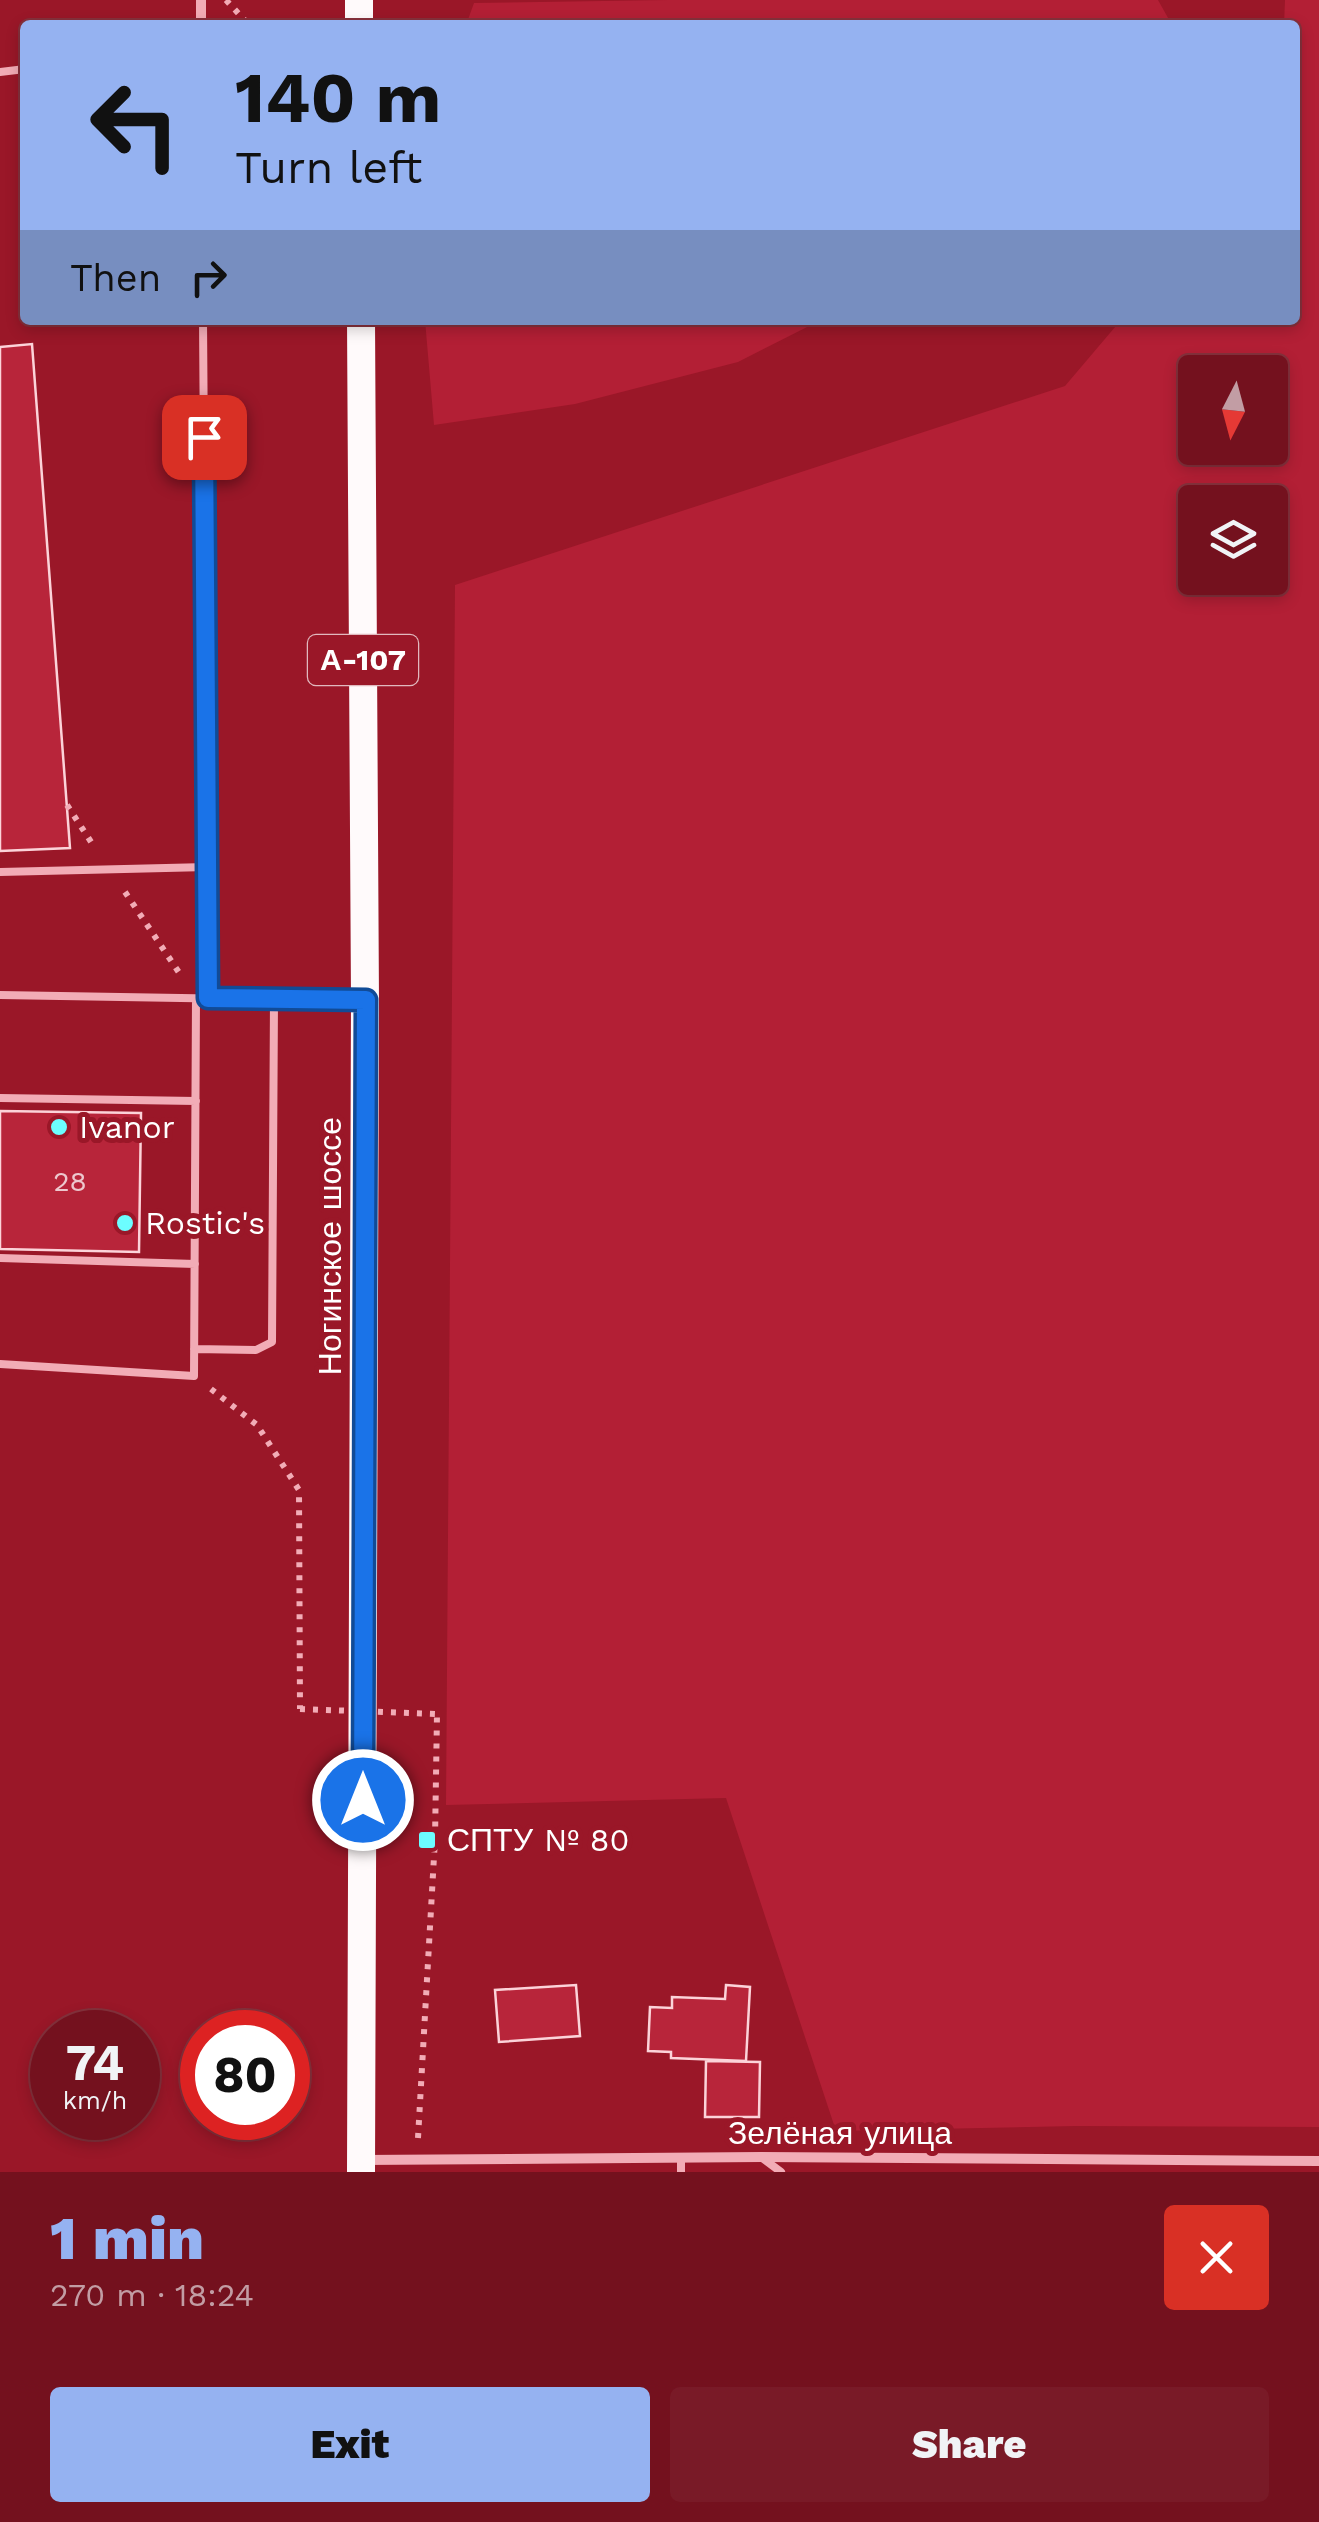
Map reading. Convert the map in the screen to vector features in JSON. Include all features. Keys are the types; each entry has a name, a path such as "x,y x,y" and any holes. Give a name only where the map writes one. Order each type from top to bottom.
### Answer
{"highway":[{"name":"Ногинское шоссе","path":"361,325 366,1000 361,2166"}],"street":[{"name":"Зелёная улица","path":"361,2166 416,2160 762,2157 1319,2161"}],"lane":[{"path":"204,325 208,998"},
{"path":"0,872 207,868"},
{"path":"0,995 366,1000"},
{"path":"0,1364 194,1376 196,999"},
{"path":"194,1349 256,1350 272,1342 274,999"},
{"path":"0,1098 196,1101"},
{"path":"0,1258 195,1264"},
{"path":"762,2157 780,2172"},
{"path":"681,2158 681,2172"}],"path":[{"path":"226,0 244,20"},
{"path":"66,805 196,999"},
{"path":"194,1376 258,1425 299,1490 300,1709 437,1714 435,1839 416,2160"}],"shaded area":[{"path":"1158,0 1169,20 468,20 474,3"},
{"path":"1285,0 1319,0 1319,2127 1076,2126 836,2131 726,1798 446,1805 455,585 1065,386 1117,325 1300,325 1300,20 1284,20"},
{"path":"425,325 811,325 738,362 575,404 434,425"}],"building":[{"path":"32,344 70,848 0,851 0,347"},
{"path":"0,1111 141,1113 139,1252 0,1249"},
{"path":"576,1985 580,2036 499,2042 495,1990"},
{"path":"726,1985 750,1987 746,2061 671,2058 671,2052 648,2051 650,2007 672,2008 672,1997 725,1999"},
{"path":"706,2061 760,2062 759,2117 705,2117"}],"place":[{"name":"Ivanor","path":"59,1127"},
{"name":"Rostic's","path":"125,1223"},
{"name":"СПТУ № 80","path":"427,1840"}],"route":[{"path":"204,437 208,998 366,1000 363,1800"}]}
